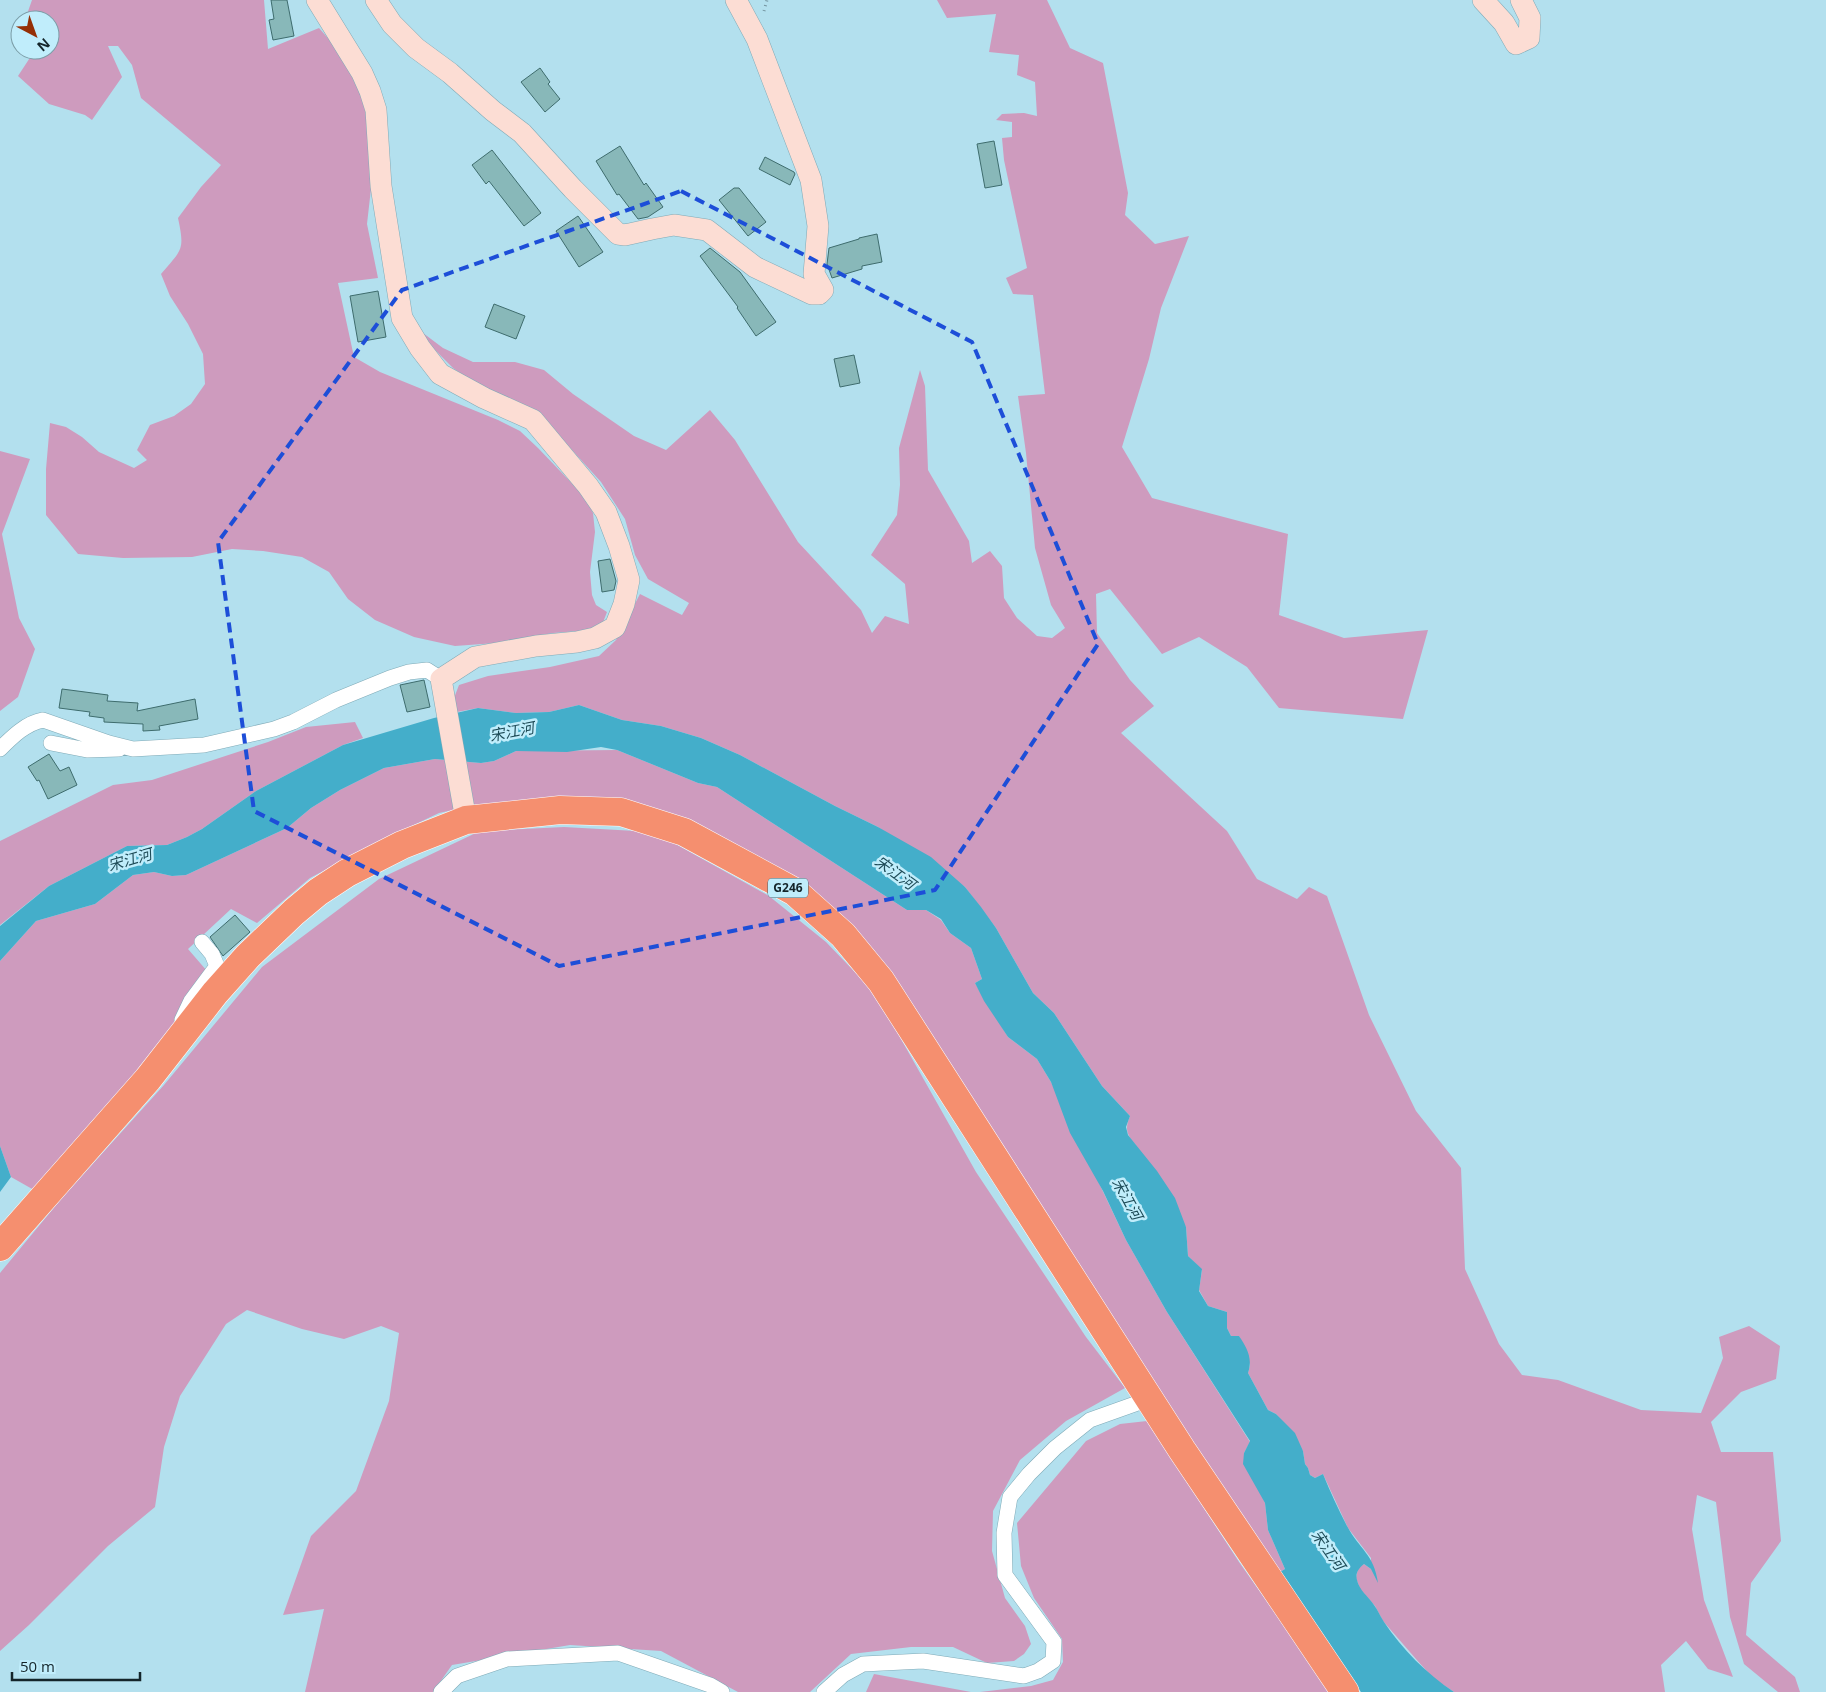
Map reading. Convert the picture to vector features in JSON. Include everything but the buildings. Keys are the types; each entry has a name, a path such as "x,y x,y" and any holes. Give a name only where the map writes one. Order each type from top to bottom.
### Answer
{"highway":[{"name":"G246","path":"0,1247 148,1079 180,1036 248,956 318,892 347,873 379,856 466,820 560,810 621,812 684,832 795,892 843,935 881,981 1149,1399 1345,1692"}],"street":[{"path":"317,0 362,74 376,110 381,186 402,318 420,348 440,374 484,398 533,420 552,441 606,512 629,580 624,604 615,627 595,638 475,656 441,679"},
{"path":"376,0 392,24 416,48 450,73 493,111 522,133 573,190 618,234 625,236 652,228 674,225 707,230 755,267 812,294 819,294 823,290 814,274 818,226 811,180 757,38 736,0"},
{"path":"1483,0 1504,23 1516,44 1529,38 1530,18 1521,0"},
{"path":"51,743 87,750 204,745 274,729 293,722 336,700 390,678 409,672 427,670 441,679 466,820"},
{"path":"0,749 23,729 34,722 43,720 128,748"},
{"path":"180,1036 182,1019 188,1007 216,966 212,954 202,942"},
{"path":"824,1692 843,1675 863,1664 923,1661 1024,1676 1038,1671 1053,1661 1054,1642 1005,1575 1004,1533 1010,1497 1029,1474 1055,1448 1090,1420 1149,1399"},
{"path":"441,1692 457,1676 507,1659 618,1653 710,1685 722,1692"}],"highlighted area":[{"path":"681,191 972,342 1098,644 935,890 559,966 254,811 218,542 402,290"}],"shaded area":[{"path":"32,0 264,0 268,49 319,28 347,60 370,116 373,171 367,224 378,278 338,283 354,357 380,372 498,420 520,431 585,497 593,513 595,532 590,572 592,595 596,605 607,612 602,625 591,630 553,633 496,643 455,646 414,637 375,620 348,599 329,572 302,557 263,551 232,549 192,557 123,558 78,554 46,515 46,469 50,423 66,427 82,437 99,452 134,468 147,460 137,450 150,425 174,416 191,404 205,384 203,354 188,324 170,296 161,274 180,249 181,237 178,218 201,187 221,165 141,98 132,65 118,46 108,46 122,77 92,120 85,115 49,104 18,76 28,60 60,60 60,10 28,10"},
{"path":"937,0 1047,0 1070,48 1103,63 1128,193 1125,215 1155,244 1189,236 1161,308 1149,359 1122,447 1152,498 1288,534 1279,615 1344,638 1428,630 1403,719 1279,708 1247,667 1199,637 1162,654 1110,589 1096,594 1097,633 1130,680 1154,706 1121,733 1227,831 1257,879 1297,899 1309,887 1327,896 1369,1015 1416,1111 1461,1168 1465,1269 1499,1344 1522,1375 1558,1380 1641,1410 1701,1413 1723,1358 1719,1337 1749,1326 1780,1346 1776,1379 1741,1392 1711,1422 1721,1452 1773,1452 1781,1541 1751,1583 1746,1635 1795,1677 1800,1692 1778,1692 1744,1664 1730,1617 1716,1502 1697,1495 1692,1529 1704,1600 1733,1677 1708,1669 1686,1641 1661,1665 1665,1692 1454,1692 1433,1678 1383,1621 1375,1606 1360,1589 1356,1578 1358,1568 1364,1564 1371,1569 1371,1558 1348,1528 1323,1474 1315,1478 1310,1475 1305,1464 1303,1451 1282,1421 1276,1414 1268,1410 1248,1373 1250,1365 1239,1336 1231,1336 1227,1328 1227,1312 1208,1306 1199,1290 1202,1270 1188,1256 1186,1227 1130,1137 1127,1131 1127,1124 1130,1116 1102,1086 1054,1013 1033,993 996,928 965,887 878,827 740,755 701,738 661,726 622,720 579,705 549,712 516,713 478,708 457,712 454,698 459,685 488,676 550,667 599,656 616,640 640,594 682,615 689,603 648,579 635,555 625,519 601,482 542,417 474,383 453,368 419,330 443,348 473,362 515,362 544,370 573,394 634,436 666,450 710,410 735,440 798,542 861,610 872,633 885,616 909,624 905,584 871,555 897,515 900,485 899,448 920,370 925,386 928,470 969,541 972,563 990,551 1002,566 1004,598 1017,618 1037,636 1052,638 1065,628 1051,605 1035,548 1026,453 1018,396 1045,394 1033,295 1013,294 1006,278 1027,268 1004,160 1002,138 1012,137 1012,122 996,120 1002,114 1024,113 1037,116 1035,82 1017,75 1019,55 989,52 996,14 947,18"},
{"path":"0,451 30,459 2,534 19,618 35,649 18,697 0,711"},
{"path":"355,722 363,738 343,745 256,791 202,829 187,837 167,845 127,846 49,886 0,925 0,841 113,785 152,780 268,742 306,727"},
{"path":"617,750 698,783 717,787 907,910 926,910 941,920 950,933 971,948 982,979 975,983 1008,1037 1037,1059 1051,1082 1126,1240 1167,1312 1250,1442 1244,1453 1265,1503 1268,1530 1285,1569 1280,1572 1244,1521 925,1038 776,872 549,799 476,805 439,813 378,842 310,878 257,923 231,909 188,949 207,971 173,1025 175,1034 34,1190 11,1177 0,1146 0,961 36,921 95,904 133,875 154,872 172,876 186,875 287,828 311,808 340,790 384,768 435,759 481,763 494,761 516,751"},
{"path":"564,827 654,832 769,896 826,942 875,993 976,1172 1086,1337 1125,1388 1066,1421 1020,1460 993,1511 992,1551 1005,1598 1025,1626 1031,1644 1024,1654 1014,1661 987,1663 953,1647 911,1647 851,1654 810,1692 738,1692 661,1651 570,1645 452,1665 433,1692 305,1692 324,1609 283,1615 311,1536 356,1491 389,1401 399,1333 381,1326 344,1339 302,1329 247,1310 226,1324 180,1396 164,1447 155,1507 108,1546 29,1625 0,1651 0,1273 62,1198 164,1085 262,967 379,879 480,831"},
{"path":"1147,1421 1239,1562 1331,1692 980,1692 1031,1686 1053,1680 1063,1662 1062,1639 1034,1598 1021,1566 1017,1523 1086,1441 1120,1424"},
{"path":"874,1674 971,1692 866,1692"}],"water":[{"name":"宋江河","path":"579,705 622,720 661,726 701,738 740,755 931,857 965,887 996,928 1033,993 1054,1013 1102,1086 1130,1116 1126,1127 1128,1135 1157,1171 1175,1198 1186,1227 1188,1256 1202,1269 1199,1291 1208,1306 1227,1312 1227,1328 1231,1336 1239,1336 1247,1349 1250,1363 1248,1373 1268,1410 1276,1414 1295,1433 1310,1475 1315,1478 1323,1474 1347,1526 1373,1565 1378,1583 1371,1569 1364,1564 1357,1573 1360,1587 1391,1632 1407,1651 1434,1677 1454,1692 1361,1692 1280,1572 1285,1569 1268,1530 1265,1503 1243,1464 1244,1453 1250,1441 1167,1312 1126,1240 1103,1191 1070,1133 1051,1082 1037,1059 1008,1037 984,1001 975,983 982,979 971,948 950,933 941,919 926,910 907,910 717,787 698,783 617,750 601,747 567,752 516,751 494,761 481,763 435,759 384,768 340,790 311,808 287,828 186,875 172,876 154,872 133,875 95,904 36,921 0,961 0,926 49,886 127,846 167,845 187,837 202,829 256,791 343,745 434,718 478,708 516,713 549,712"},
{"path":"0,1146 11,1177 0,1192"}]}
